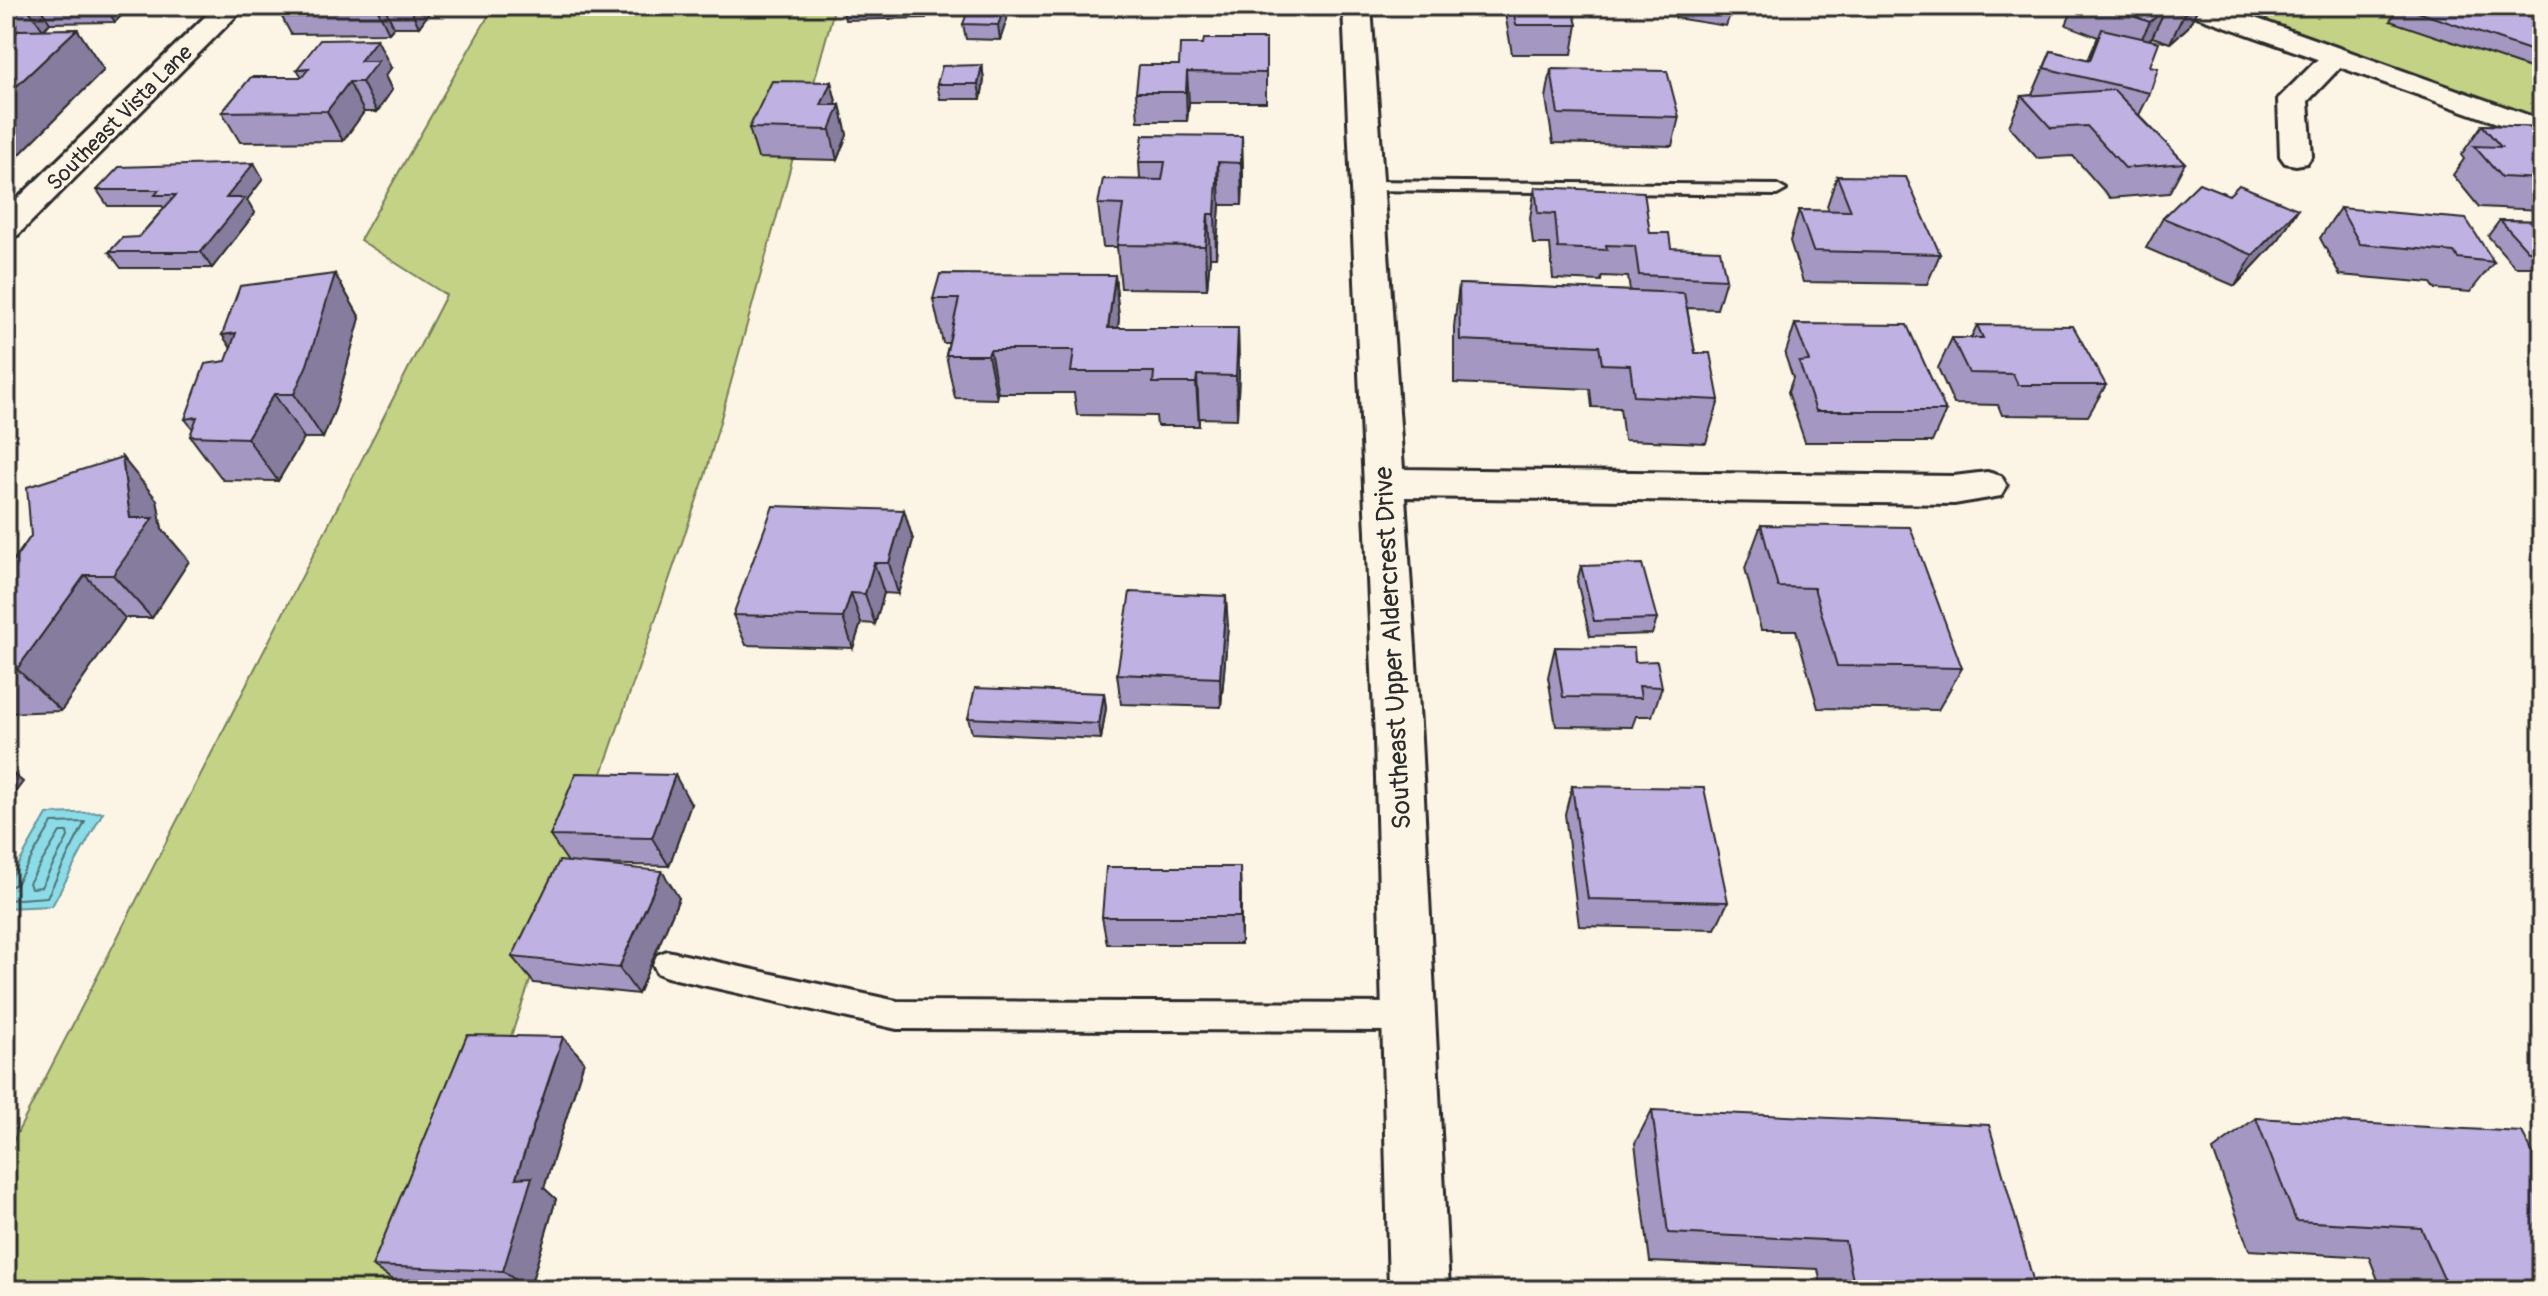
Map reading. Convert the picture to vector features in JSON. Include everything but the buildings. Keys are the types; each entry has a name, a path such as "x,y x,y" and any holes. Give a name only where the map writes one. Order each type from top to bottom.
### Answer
{"street":[{"name":"Southeast Vista Lane","path":"6,228 232,6"},
{"name":"Southeast Upper Aldercrest Drive","path":"1357,6 1398,739 1419,1290"},
{"path":"2195,6 2542,130"},
{"path":"2296,156 2293,99 2336,57"},
{"path":"6,183 52,183"},
{"path":"1383,483 1954,490 1987,486"}],"lane":[{"path":"1367,186 1777,190"},
{"path":"667,964 897,1015 1408,1017"}],"green space":[{"path":"494,6 835,6 705,476 423,1290 6,1290 6,1155 446,295 360,240"},
{"path":"2218,6 2542,6 2542,119 2541,119"}],"water":[{"path":"103,812 52,906 6,908 6,886 47,814"}]}
